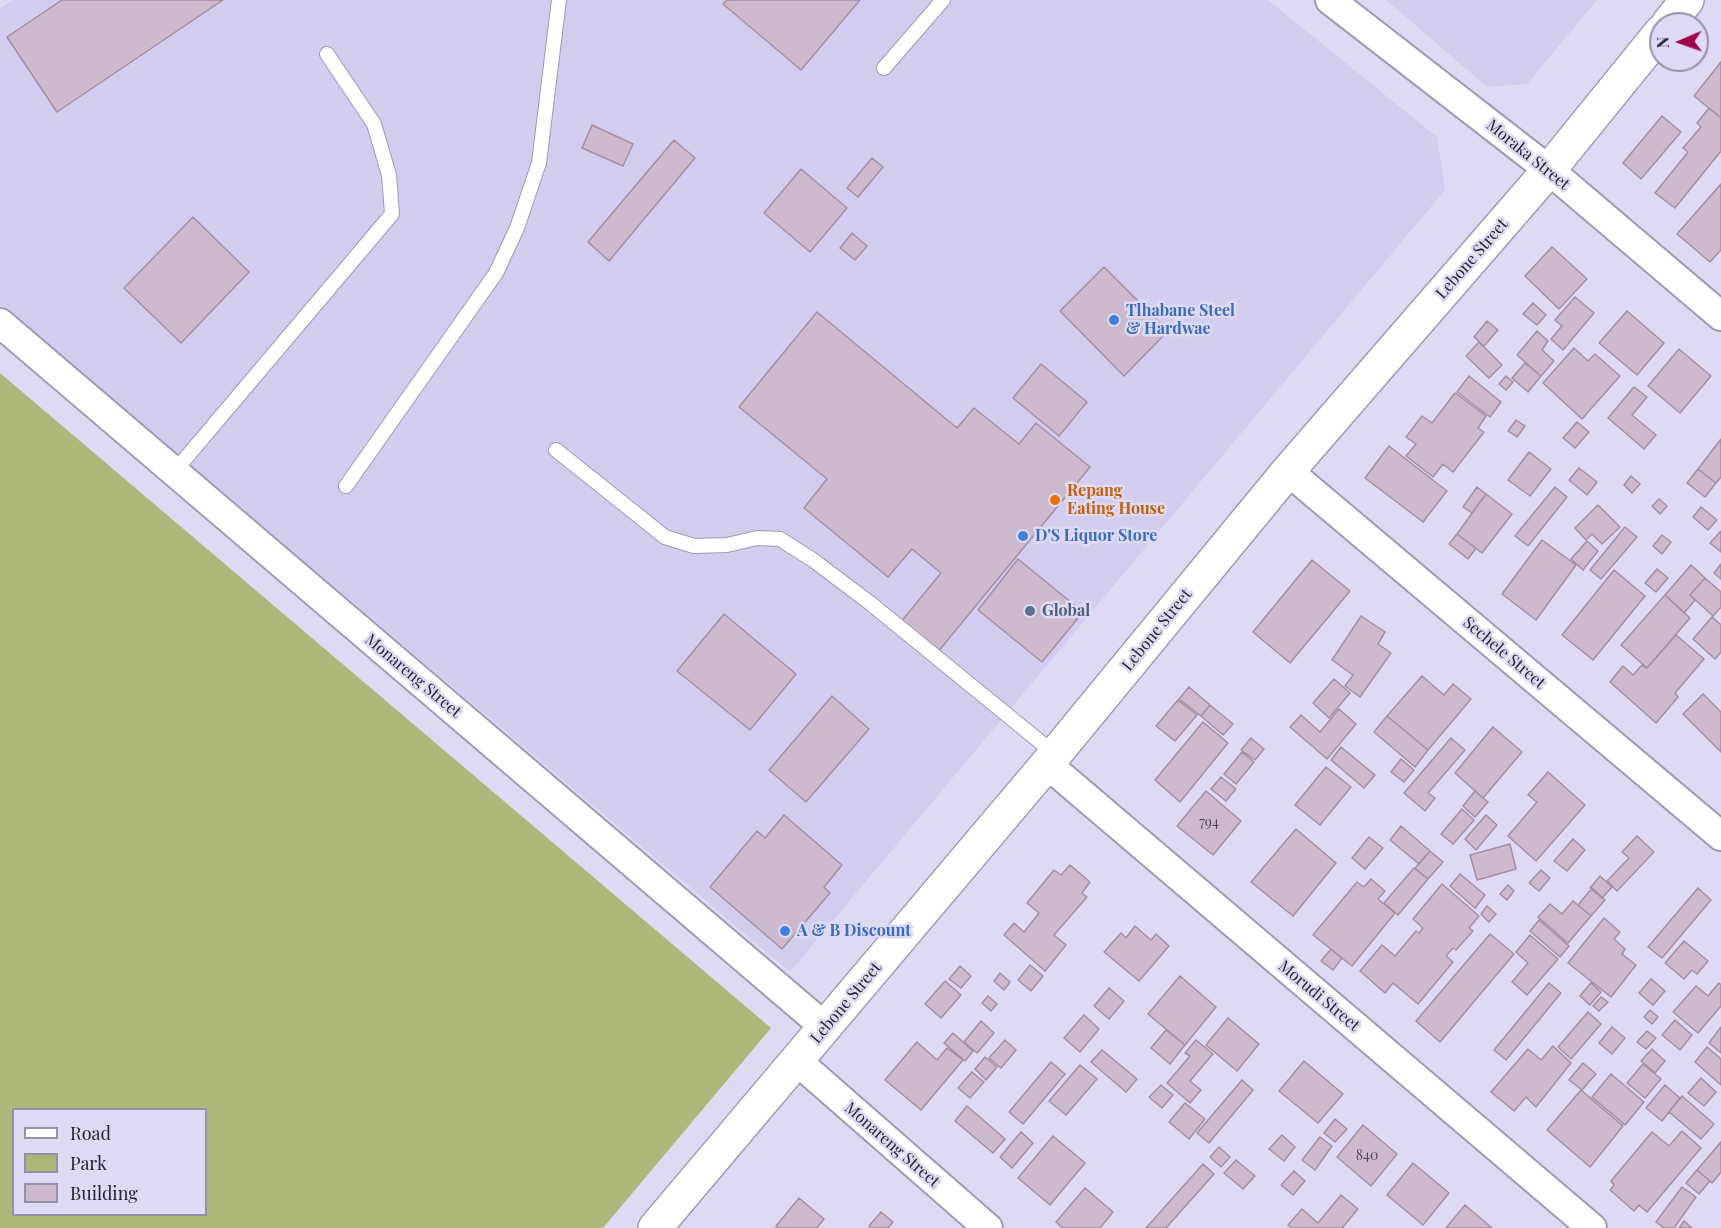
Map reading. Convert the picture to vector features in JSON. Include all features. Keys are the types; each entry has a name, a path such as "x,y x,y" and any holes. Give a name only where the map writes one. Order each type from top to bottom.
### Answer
{"street":[{"name":"Moraka Street","path":"1330,0 1549,170 1721,316"},
{"path":"1678,12 1687,0"},
{"name":"Lebone Street","path":"655,1228 1051,759 1288,471 1549,170 1649,47"},
{"name":"Monareng Street","path":"0,323 826,1028"},
{"name":"Sechele Street","path":"1288,471 1721,836"},
{"name":"Morudi Street","path":"1051,759 1592,1228"},
{"name":"Monareng Street","path":"797,1061 988,1228"}],"lane":[{"path":"346,486 496,273 517,228 539,163 559,0"},
{"path":"884,68 943,0"},
{"path":"174,472 392,214 389,175 374,124 327,54"},
{"path":"556,450 665,537 694,546 727,545 757,538 780,539 813,560 870,603 1051,759"}],"shaded area":[{"path":"13,0 1268,0 1437,137 1445,190 790,972 0,304 0,8"},
{"path":"1386,0 1597,0 1527,84 1487,87"}],"green space":[{"path":"0,373 771,1028 603,1228 0,1228"}],"building":[{"path":"62,0 223,0 57,112 7,37"},
{"path":"727,0 860,0 801,70 723,4"},
{"path":"1721,62 1721,118 1694,96"},
{"path":"1709,108 1721,118 1721,151 1675,208 1655,193 1688,152 1683,148 1701,127 1697,123"},
{"path":"1662,116 1681,132 1641,179 1623,163"},
{"path":"592,125 633,144 623,166 582,148"},
{"path":"674,140 695,158 609,261 588,242"},
{"path":"872,158 883,167 858,197 847,188"},
{"path":"801,169 847,208 810,252 764,213"},
{"path":"1721,184 1721,250 1710,262 1677,234"},
{"path":"193,217 249,272 181,343 124,288"},
{"path":"852,233 867,246 855,260 840,248"},
{"path":"1552,247 1587,279 1559,309 1525,276"},
{"path":"1104,267 1168,331 1124,376 1060,311"},
{"path":"1575,297 1594,313 1563,350 1551,339 1562,326 1555,320"},
{"path":"1533,303 1546,315 1537,325 1523,314"},
{"path":"1627,311 1664,343 1637,375 1599,343"},
{"path":"817,312 957,428 974,408 1019,444 1036,423 1090,467 937,653 900,623 941,573 912,549 888,577 804,508 827,479 739,407"},
{"path":"1487,321 1498,330 1484,346 1474,337"},
{"path":"1537,331 1548,341 1542,350 1554,361 1541,376 1517,355"},
{"path":"1479,342 1502,365 1489,378 1466,356"},
{"path":"1574,348 1588,361 1595,354 1620,376 1582,419 1543,383"},
{"path":"1679,349 1711,376 1680,413 1648,386"},
{"path":"1525,363 1541,376 1528,392 1512,378"},
{"path":"1041,364 1087,402 1059,436 1013,398"},
{"path":"1469,376 1501,402 1490,417 1457,392"},
{"path":"1506,376 1513,382 1506,390 1499,384"},
{"path":"1634,387 1647,397 1632,415 1656,435 1644,449 1608,418"},
{"path":"1455,393 1486,416 1478,428 1484,432 1453,472 1443,464 1433,477 1406,456 1416,444 1406,437 1422,416 1432,423"},
{"path":"1516,420 1525,426 1517,437 1508,431"},
{"path":"1577,422 1589,432 1575,448 1563,438"},
{"path":"1721,439 1721,477 1716,483 1698,469"},
{"path":"1389,446 1447,491 1423,522 1365,478"},
{"path":"1529,452 1551,469 1530,496 1508,480"},
{"path":"1579,468 1597,482 1587,495 1569,480"},
{"path":"1698,469 1716,483 1705,497 1687,483"},
{"path":"1631,476 1640,484 1632,493 1624,485"},
{"path":"1477,487 1486,494 1472,513 1463,507"},
{"path":"1555,487 1567,497 1528,546 1515,536"},
{"path":"1486,494 1512,514 1482,553 1457,534"},
{"path":"1659,499 1667,506 1660,514 1652,506"},
{"path":"1598,505 1620,527 1602,544 1592,534 1586,540 1575,528"},
{"path":"1701,507 1717,520 1708,530 1693,517"},
{"path":"1625,527 1637,537 1601,579 1590,570"},
{"path":"1721,531 1721,552 1710,543"},
{"path":"1457,534 1476,548 1468,559 1449,544"},
{"path":"1662,535 1671,542 1662,554 1653,546"},
{"path":"1542,540 1576,565 1536,620 1502,594"},
{"path":"1587,541 1598,551 1583,570 1571,559"},
{"name":"Global","path":"1018,559 1083,612 1042,662 978,610"},
{"path":"1312,560 1350,591 1290,663 1253,632"},
{"path":"1721,564 1721,579 1714,573"},
{"path":"1691,565 1705,578 1690,595 1695,600 1684,613 1665,595"},
{"path":"1657,569 1668,578 1656,592 1645,583"},
{"path":"1614,570 1645,596 1593,660 1562,635"},
{"path":"1705,578 1721,592 1721,607 1713,616 1690,595"},
{"path":"1665,595 1690,618 1647,668 1621,645"},
{"path":"724,614 796,674 750,730 677,671"},
{"path":"1361,616 1385,632 1378,644 1391,653 1360,697 1345,686 1353,675 1332,660"},
{"path":"1712,617 1721,625 1721,652 1715,659 1693,639"},
{"path":"1676,635 1704,659 1675,693 1678,697 1656,723 1610,682 1623,666 1633,675 1642,665 1647,668"},
{"path":"1422,676 1444,695 1453,684 1471,699 1428,750 1387,716"},
{"path":"1334,679 1350,693 1329,718 1313,703"},
{"path":"1189,687 1210,705 1201,716 1179,699"},
{"path":"1703,694 1721,712 1721,752 1683,714"},
{"path":"832,696 869,729 806,802 769,770"},
{"path":"1178,700 1197,715 1175,741 1156,726"},
{"path":"1210,705 1233,724 1223,735 1201,716"},
{"path":"1339,709 1356,724 1327,759 1290,727 1301,715 1320,732"},
{"path":"1387,716 1428,750 1415,767 1374,732"},
{"path":"1203,722 1228,743 1180,802 1155,780"},
{"path":"1493,727 1522,752 1483,798 1455,773"},
{"path":"1251,738 1264,749 1255,760 1241,750"},
{"path":"1451,738 1465,750 1428,793 1435,798 1425,811 1404,793"},
{"path":"1341,747 1375,775 1364,788 1331,760"},
{"path":"1242,752 1254,762 1236,784 1224,774"},
{"path":"1401,759 1414,770 1404,782 1391,772"},
{"path":"1326,767 1351,787 1320,825 1295,805"},
{"path":"1548,772 1585,805 1536,861 1508,836 1537,802 1528,795"},
{"path":"1221,777 1236,789 1226,801 1211,789"},
{"path":"1206,791 1241,821 1213,855 1177,826"},
{"path":"1475,791 1488,802 1475,817 1463,806"},
{"path":"1462,809 1474,820 1453,844 1441,834"},
{"path":"784,815 842,865 824,887 830,893 782,949 710,887 757,831 765,838"},
{"path":"1486,815 1497,825 1476,850 1465,839"},
{"path":"1401,826 1430,851 1419,864 1390,840"},
{"path":"1296,829 1336,863 1293,916 1251,882"},
{"path":"1637,836 1654,852 1617,891 1607,881 1629,858 1622,852"},
{"path":"1369,837 1383,848 1365,869 1352,858"},
{"path":"1573,839 1585,850 1567,871 1554,861"},
{"path":"1510,844 1516,869 1477,880 1470,855"},
{"path":"1430,851 1443,862 1428,879 1415,868"},
{"path":"1070,865 1090,882 1082,893 1087,897 1054,935 1066,945 1045,971 1004,935 1014,923 1024,932 1039,913 1027,903 1054,870 1061,875"},
{"path":"1414,868 1428,879 1398,915 1384,903"},
{"path":"1541,870 1550,878 1539,891 1529,883"},
{"path":"1460,874 1485,895 1475,908 1450,886"},
{"path":"1600,876 1612,887 1602,898 1590,888"},
{"path":"1371,879 1385,891 1378,899 1395,913 1352,966 1313,935 1357,882 1364,887"},
{"path":"1442,884 1479,916 1469,928 1473,931 1456,950 1453,948 1446,956 1453,962 1418,1004 1393,983 1385,993 1360,971 1382,945 1395,956 1416,931 1419,933 1423,928 1413,919"},
{"path":"1508,885 1514,891 1507,900 1500,894"},
{"path":"1592,888 1605,900 1591,916 1578,905"},
{"path":"1698,888 1711,900 1662,958 1648,947"},
{"path":"1573,901 1591,916 1568,943 1538,917 1550,904 1562,914"},
{"path":"1487,906 1496,914 1489,922 1481,914"},
{"path":"1604,918 1620,932 1614,939 1625,949 1622,954 1636,965 1611,997 1568,963"},
{"path":"1539,920 1569,946 1560,957 1530,931"},
{"path":"1135,926 1151,940 1156,934 1169,946 1139,981 1104,952 1121,933 1126,938"},
{"path":"1490,934 1514,954 1440,1042 1416,1021"},
{"path":"1530,935 1558,959 1527,995 1512,982 1528,963 1516,952"},
{"path":"1684,941 1708,961 1697,974 1692,970 1684,979 1665,963"},
{"path":"1331,949 1342,958 1333,970 1321,961"},
{"path":"1030,965 1043,976 1031,991 1018,980"},
{"path":"960,966 971,976 961,988 949,979"},
{"path":"1000,973 1010,982 1004,990 994,981"},
{"path":"1180,976 1216,1007 1185,1045 1148,1014"},
{"path":"1651,979 1665,991 1653,1005 1639,993"},
{"path":"945,981 961,995 941,1018 925,1004"},
{"path":"1549,983 1561,993 1506,1060 1494,1050"},
{"path":"1591,983 1601,992 1590,1005 1580,996"},
{"path":"1719,983 1721,985 1721,1006 1698,1033 1673,1012 1696,986 1708,996"},
{"path":"1109,988 1124,1001 1109,1019 1094,1006"},
{"path":"988,996 997,1004 991,1011 982,1003"},
{"path":"1601,997 1608,1002 1599,1011 1593,1006"},
{"path":"1650,1010 1658,1017 1652,1024 1644,1017"},
{"path":"1588,1012 1601,1024 1571,1059 1558,1047"},
{"path":"1084,1015 1099,1029 1080,1052 1064,1038"},
{"path":"1228,1018 1259,1044 1237,1071 1206,1045"},
{"path":"1675,1020 1692,1035 1680,1050 1662,1035"},
{"path":"981,1021 994,1033 977,1053 964,1042"},
{"path":"1612,1027 1625,1038 1612,1054 1599,1043"},
{"path":"1721,1027 1721,1053 1709,1043"},
{"path":"1166,1030 1185,1045 1170,1064 1151,1048"},
{"path":"1647,1031 1656,1038 1646,1049 1637,1042"},
{"path":"953,1033 973,1051 965,1061 944,1043"},
{"path":"1005,1040 1016,1050 1001,1068 989,1058"},
{"path":"1196,1040 1213,1054 1190,1081 1201,1090 1190,1103 1167,1083 1190,1056 1185,1053"},
{"path":"917,1042 937,1060 947,1048 963,1060 921,1110 885,1080"},
{"path":"1553,1046 1571,1063 1536,1107 1526,1097 1514,1111 1491,1092 1528,1049 1541,1060"},
{"path":"1707,1047 1721,1059 1721,1085 1695,1062"},
{"path":"1652,1049 1665,1061 1655,1073 1641,1061"},
{"path":"1102,1050 1137,1079 1126,1092 1091,1062"},
{"path":"985,1057 997,1067 986,1080 975,1069"},
{"path":"1304,1061 1343,1094 1318,1123 1279,1091"},
{"path":"1051,1062 1065,1074 1023,1124 1009,1112"},
{"path":"1583,1063 1596,1074 1582,1090 1569,1080"},
{"path":"1643,1064 1661,1079 1645,1098 1627,1083"},
{"path":"1080,1065 1097,1079 1066,1115 1049,1101"},
{"path":"972,1072 984,1082 970,1098 958,1088"},
{"path":"1611,1074 1644,1102 1625,1125 1592,1097"},
{"path":"1701,1078 1716,1092 1704,1106 1688,1093"},
{"path":"1242,1080 1253,1090 1209,1143 1197,1133"},
{"path":"1161,1085 1173,1095 1162,1108 1149,1097"},
{"path":"1665,1085 1680,1098 1662,1121 1646,1108"},
{"path":"1581,1090 1623,1126 1590,1167 1547,1130"},
{"path":"1682,1096 1714,1124 1701,1139 1669,1112"},
{"path":"1185,1103 1205,1119 1189,1139 1169,1122"},
{"path":"967,1106 1005,1139 993,1153 955,1121"},
{"path":"1335,1119 1347,1129 1335,1142 1324,1133"},
{"path":"1363,1125 1397,1154 1371,1186 1337,1157"},
{"path":"1682,1131 1701,1148 1647,1212 1639,1205 1634,1211 1610,1190 1614,1185 1611,1181 1652,1132 1669,1146"},
{"path":"1021,1132 1033,1143 1012,1168 1000,1157"},
{"path":"1282,1135 1295,1147 1284,1161 1269,1149"},
{"path":"1053,1136 1085,1163 1050,1205 1018,1178"},
{"path":"1320,1137 1332,1146 1315,1170 1302,1160"},
{"path":"1721,1142 1721,1172 1712,1183 1697,1170"},
{"path":"1219,1147 1230,1157 1221,1167 1210,1157"},
{"path":"1236,1160 1255,1176 1243,1189 1224,1173"},
{"path":"1413,1163 1449,1193 1423,1225 1387,1195"},
{"path":"1203,1164 1214,1174 1166,1228 1146,1228"},
{"path":"1697,1170 1710,1181 1699,1194 1686,1183"},
{"path":"1294,1171 1305,1181 1293,1195 1281,1185"},
{"path":"1682,1187 1696,1197 1674,1228 1664,1228 1656,1222"},
{"path":"1085,1188 1113,1212 1100,1228 1063,1228 1056,1222"},
{"path":"1341,1195 1358,1209 1342,1228 1292,1228 1288,1225 1302,1209 1318,1223"},
{"path":"799,1198 824,1219 817,1228 778,1228 776,1226"},
{"path":"1465,1205 1492,1228 1446,1228"},
{"path":"881,1212 893,1222 888,1228 869,1226"},
{"path":"1684,1221 1692,1228 1679,1228"}],"place":[{"name":"Tlhabane Steel & Hardwae","path":"1114,320"},
{"name":"Repang Eating House","path":"1055,500"},
{"name":"D'S Liquor Store","path":"1023,536"},
{"name":"Global","path":"1030,611"},
{"name":"A & B Discount","path":"785,931"}]}
